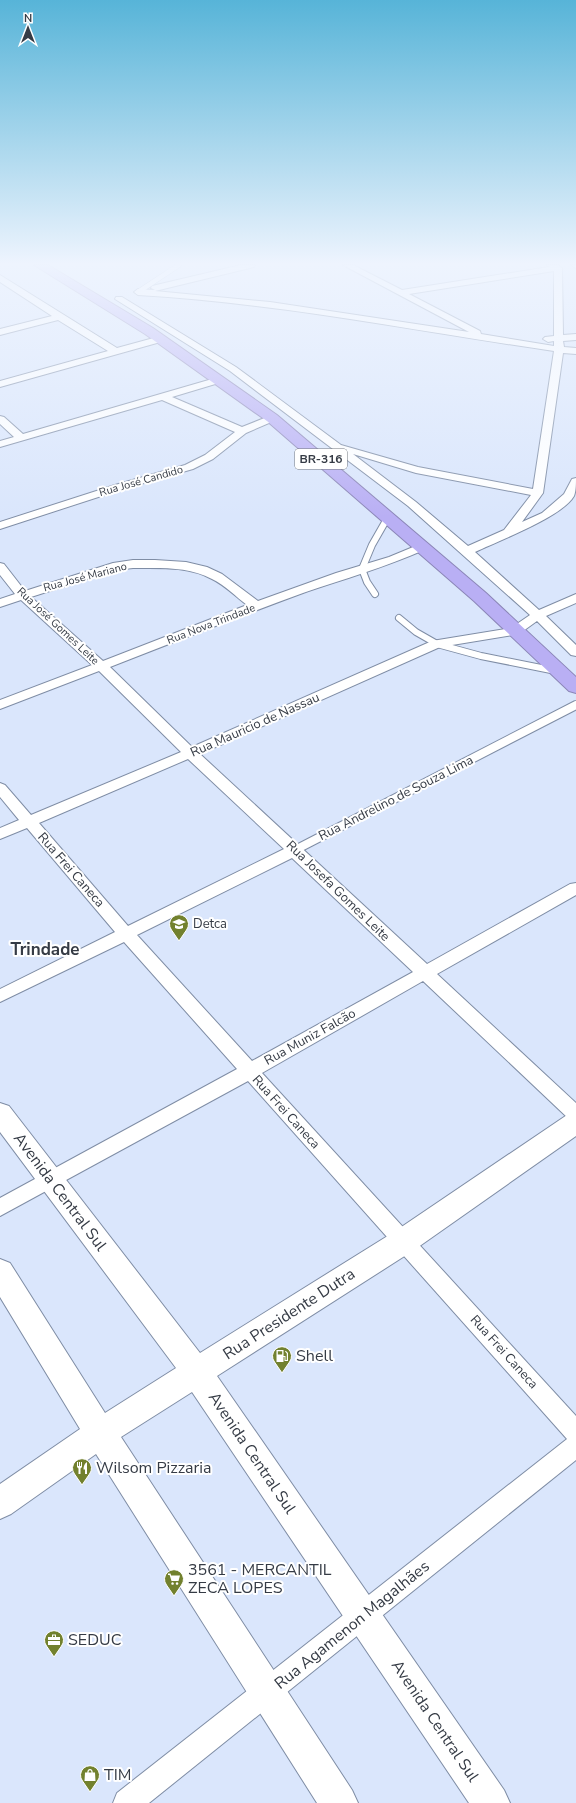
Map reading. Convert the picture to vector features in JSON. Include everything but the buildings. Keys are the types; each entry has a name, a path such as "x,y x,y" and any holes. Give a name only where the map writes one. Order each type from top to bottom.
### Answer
{"highway":[{"name":"BR-316","path":"175,349 272,418 480,597 576,687"}],"main road":[{"name":"Avenida Central Sul","path":"0,1113 197,1373 491,1803"},
{"name":"Rua Presidente Dutra","path":"0,1504 100,1433 404,1241 576,1122"},
{"path":"0,1272 100,1433 339,1803"}],"street":[{"path":"111,349 116,352"},
{"path":"0,384 126,349"},
{"path":"201,349 233,369 412,504 538,615 576,652"},
{"path":"508,532 538,493 558,349"},
{"path":"0,444 219,380"},
{"path":"162,396 242,430"},
{"name":"Rua José Candido","path":"0,526 119,487 190,468 209,457 242,430 272,418"},
{"path":"0,419 21,438"},
{"path":"333,445 416,470 538,493"},
{"path":"467,551 546,515 573,495 576,481"},
{"name":"Rua Nova Trindade","path":"0,705 102,667 256,606 340,576 393,560 422,548"},
{"name":"Rua José Mariano","path":"0,603 113,567 133,564 156,564 186,566 203,570 218,577 256,606"},
{"name":"Rua José Gomes Leite","path":"0,567 22,595 102,667"},
{"path":"515,631 538,615 576,598"},
{"name":"Rua Mauricio de Nassau","path":"0,834 190,753 437,644 515,631"},
{"name":"Rua Josefa Gomes Leite","path":"102,667 190,753 576,1114"},
{"name":"Rua Frei Caneca","path":"0,788 126,934 576,1432"},
{"name":"Rua Andrelino de Souza Lima","path":"0,996 295,850"},
{"name":"Rua Muniz Falcão","path":"0,1208 250,1072 576,888"},
{"name":"Rua Agamenon Magalhães","path":"127,1803 268,1693 362,1615 576,1446"}],"lane":[{"path":"375,594 367,582 362,570 372,545 388,517"},
{"path":"398,618 416,632 437,644 481,656 561,672"},
{"name":"Rua Andrelino de Souza Lima","path":"295,850 576,705"}],"place":[{"name":"Detca","path":"179,941"},
{"name":"Shell","path":"282,1373"},
{"name":"Wilsom Pizzaria","path":"82,1485"},
{"name":"3561 - MERCANTIL ZECA LOPES","path":"174,1596"},
{"name":"SEDUC","path":"54,1657"},
{"name":"TIM","path":"90,1792"}],"district":[{"name":"Trindade","path":"45,949"}]}
